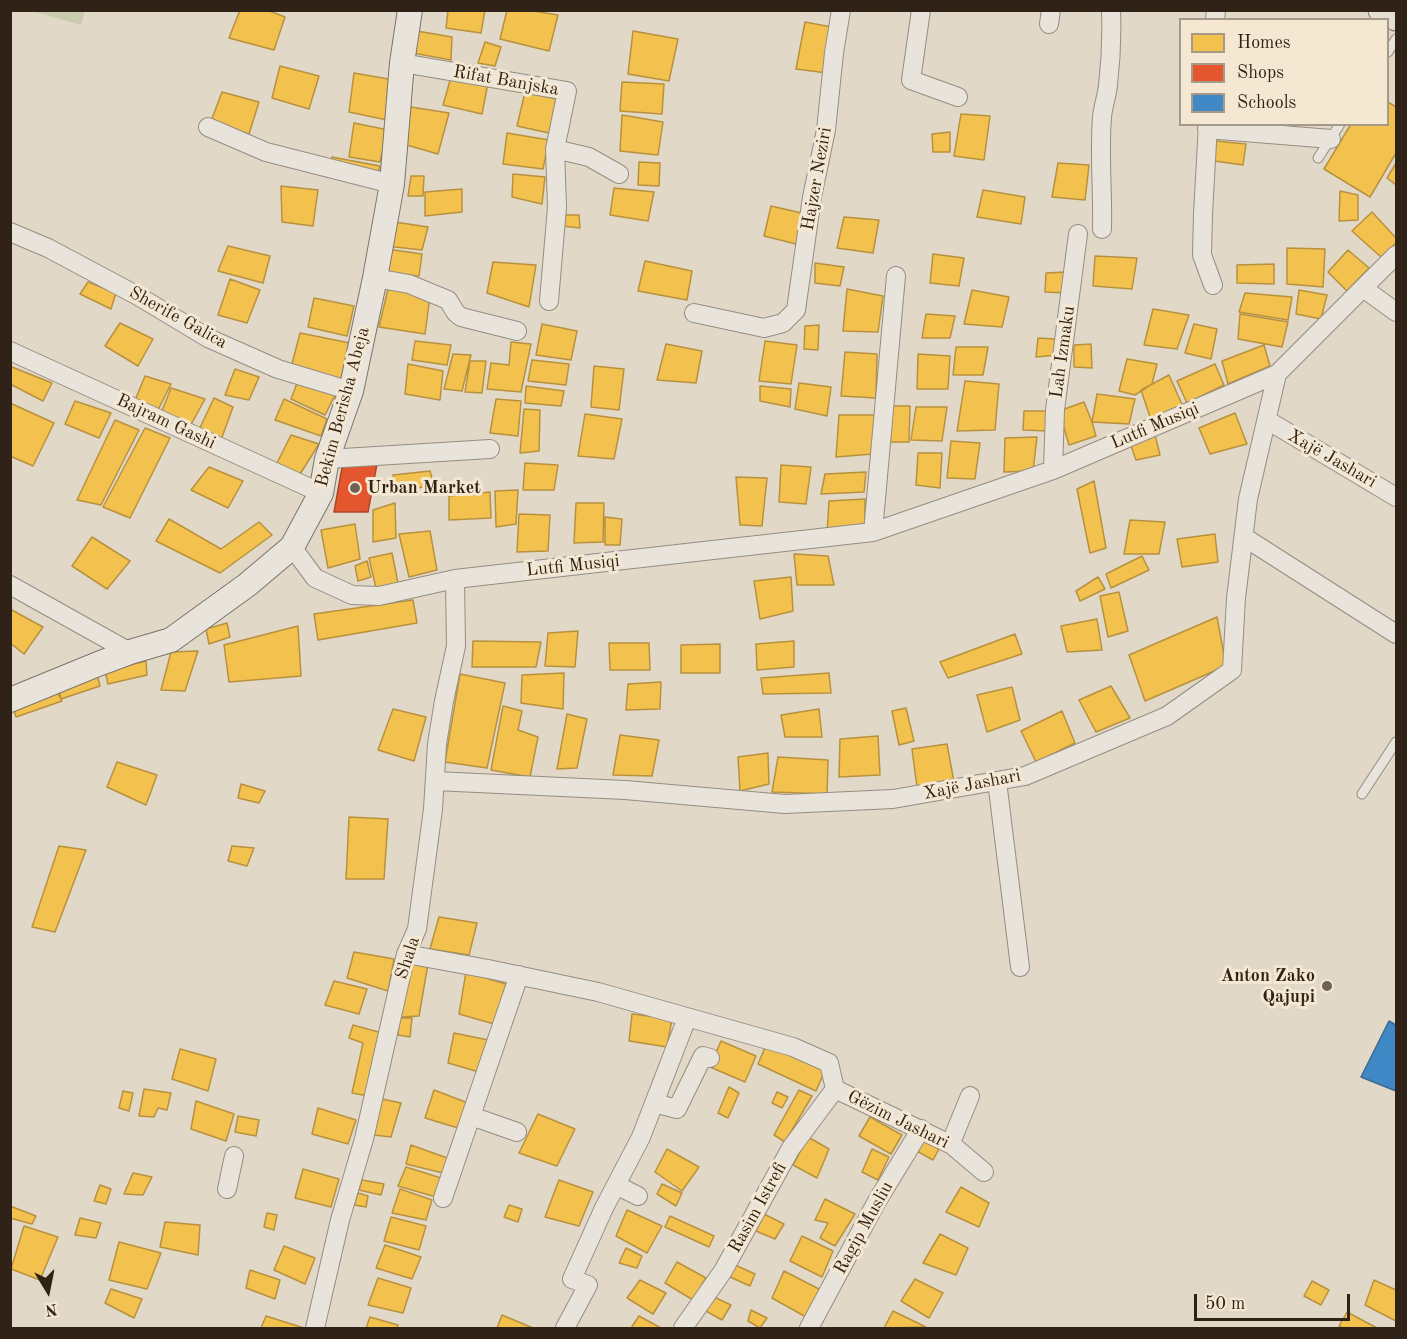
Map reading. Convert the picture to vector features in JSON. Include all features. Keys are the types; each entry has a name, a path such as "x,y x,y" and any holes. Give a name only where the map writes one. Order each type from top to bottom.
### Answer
{"main road":[{"path":"1382,10 1396,17"}],"street":[{"name":"Bekim Berisha Abeja","path":"10,700 98,663 171,640 247,585 292,548 321,493 327,459 351,391 392,184 402,63 410,10"},
{"name":"Hajzer Neziri","path":"694,313 764,328 783,323 796,310 812,197 826,130 841,10"},
{"path":"921,10 911,80 958,97"},
{"path":"1102,229 1102,114 1108,87 1112,44 1111,10"},
{"name":"Rifat Banjska","path":"402,63 567,91 555,149 557,207 549,301"},
{"path":"208,127 266,152 392,184"},
{"path":"1214,285 1202,255 1208,127 1336,132"},
{"path":"555,149 590,157 619,174"},
{"name":"Sherife Galica","path":"10,232 58,253 138,296 208,338 278,369 351,391"},
{"name":"Lah Izmaku","path":"1053,470 1055,410 1078,234"},
{"name":"Lutfi Musiqi","path":"292,548 315,578 352,595 379,596 455,579 873,532 1053,470 1277,374 1396,255"},
{"path":"873,532 896,276"},
{"path":"375,278 409,284 448,300 461,317 517,331"},
{"path":"1364,288 1396,312"},
{"name":"Bajram Gashi","path":"10,351 321,493"},
{"name":"Xajë Jashari","path":"435,781 625,790 785,804 893,799 1025,776 1167,716 1232,670 1236,598 1248,499 1277,374"},
{"name":"Xajë Jashari","path":"1267,420 1396,497"},
{"path":"327,459 490,449"},
{"path":"1244,537 1396,634"},
{"name":"Shala","path":"315,1329 340,1220 364,1139 406,954 417,929 433,809 439,733 456,646 455,579"},
{"path":"10,585 130,652"},
{"path":"996,781 1020,967"},
{"name":"Gëzim Jashari","path":"406,954 598,992 793,1047 829,1063 835,1089 952,1145 984,1172"},
{"path":"443,1198 519,975"},
{"path":"565,1329 588,1285 572,1279 604,1208 640,1137 687,1018"},
{"path":"654,1103 677,1109 703,1056 710,1058"},
{"name":"Rasim Istrefi","path":"683,1329 723,1271 791,1148 835,1089"},
{"path":"952,1145 970,1096"},
{"path":"471,1116 517,1132"},
{"name":"Ragip Musliu","path":"809,1329 877,1201 921,1129"},
{"path":"227,1189 234,1156"},
{"path":"616,1185 638,1196"}],"lane":[{"path":"1318,158 1336,132"},
{"path":"1362,794 1396,742"}],"green space":[{"path":"32,11 85,11 81,25"}],"building: Homes":[{"path":"240,10 267,10 285,17 274,50 229,38"},
{"path":"448,10 485,10 481,33 446,28"},
{"path":"507,10 527,10 558,15 549,51 500,39"},
{"path":"805,22 837,28 827,73 796,69"},
{"path":"417,31 452,37 451,60 413,53"},
{"path":"633,31 678,39 669,81 628,74"},
{"path":"485,42 501,47 495,66 478,63"},
{"path":"280,66 319,76 309,109 272,98"},
{"path":"354,73 394,80 387,120 349,112"},
{"path":"451,77 488,83 482,114 443,105"},
{"path":"622,82 664,84 662,114 620,111"},
{"path":"222,92 259,102 249,134 210,124"},
{"path":"525,92 556,99 549,133 517,126"},
{"path":"1389,103 1396,107 1396,153 1370,197 1324,169 1350,126 1389,126"},
{"path":"411,107 449,113 438,154 403,144"},
{"path":"961,114 990,116 984,160 954,156"},
{"path":"622,115 663,122 658,155 620,151"},
{"path":"354,123 388,130 380,162 349,157"},
{"path":"950,132 950,152 933,152 932,134"},
{"path":"507,133 549,140 543,169 503,164"},
{"path":"1216,141 1246,144 1243,165 1214,161"},
{"path":"332,157 380,166 377,176 330,167"},
{"path":"639,162 660,163 659,186 638,185"},
{"path":"1058,163 1089,165 1085,200 1052,197"},
{"path":"1396,163 1396,185 1387,178"},
{"path":"513,174 545,177 542,204 512,197"},
{"path":"411,176 424,176 423,196 408,196"},
{"path":"281,186 318,190 313,226 282,222"},
{"path":"614,188 654,192 648,221 610,215"},
{"path":"462,189 462,212 425,216 425,192"},
{"path":"983,190 1025,197 1021,224 977,217"},
{"path":"1340,191 1358,195 1358,220 1339,221"},
{"path":"771,206 806,214 800,245 764,236"},
{"path":"1372,212 1396,238 1396,243 1381,257 1352,231"},
{"path":"563,215 579,215 580,228 562,226"},
{"path":"844,217 879,220 873,253 837,248"},
{"path":"388,221 428,227 422,250 386,246"},
{"path":"228,246 270,256 263,283 218,271"},
{"path":"1287,248 1325,249 1323,287 1287,284"},
{"path":"387,249 422,254 419,276 382,273"},
{"path":"1348,250 1369,268 1347,291 1328,272"},
{"path":"933,254 964,258 959,286 930,283"},
{"path":"1095,256 1137,258 1132,289 1093,286"},
{"path":"645,261 692,271 687,300 638,291"},
{"path":"493,262 536,265 529,307 487,293"},
{"path":"815,263 844,267 840,286 815,283"},
{"path":"1274,264 1274,284 1237,283 1237,265"},
{"path":"1066,272 1066,293 1045,292 1046,273"},
{"path":"230,279 260,290 247,323 218,315"},
{"path":"88,282 116,293 111,309 80,294"},
{"path":"388,289 430,296 425,334 379,327"},
{"path":"847,289 883,296 878,332 843,331"},
{"path":"972,290 1009,297 1002,327 964,324"},
{"path":"1299,290 1327,295 1321,319 1296,314"},
{"path":"1245,293 1292,297 1288,320 1239,312"},
{"path":"314,298 354,306 347,336 308,327"},
{"path":"1153,309 1189,315 1177,349 1144,345"},
{"path":"926,314 955,316 950,338 922,338"},
{"path":"1240,314 1288,322 1282,347 1238,339"},
{"path":"120,323 153,339 138,366 105,346"},
{"path":"542,324 577,331 571,360 536,355"},
{"path":"1194,324 1217,329 1211,359 1185,353"},
{"path":"819,325 818,350 804,349 805,326"},
{"path":"300,333 350,343 341,382 292,364"},
{"path":"1038,338 1057,339 1058,355 1036,357"},
{"path":"415,341 451,345 447,365 412,360"},
{"path":"765,341 797,345 791,384 759,381"},
{"path":"511,342 531,344 521,392 487,389 491,363 509,365"},
{"path":"666,344 702,351 696,383 657,380"},
{"path":"1091,344 1092,368 1074,367 1074,345"},
{"path":"1264,345 1270,366 1228,384 1222,361"},
{"path":"956,347 988,347 983,375 953,375"},
{"path":"845,352 877,354 876,398 841,396"},
{"path":"453,354 471,355 462,391 444,389"},
{"path":"918,354 950,356 948,389 917,389"},
{"path":"1127,359 1157,364 1152,384 1135,395 1119,391"},
{"path":"532,360 569,364 566,385 528,381"},
{"path":"470,361 486,361 482,393 465,392"},
{"path":"408,364 443,371 440,400 405,394"},
{"path":"1215,364 1224,385 1187,403 1177,381"},
{"path":"594,366 624,369 619,410 591,407"},
{"path":"12,367 52,383 43,401 10,384"},
{"path":"235,369 259,377 249,400 225,395"},
{"path":"1169,375 1184,409 1151,420 1141,390"},
{"path":"145,376 171,384 155,416 133,405"},
{"path":"299,378 336,393 325,415 291,399"},
{"path":"965,381 999,384 995,430 957,431"},
{"path":"799,383 831,387 827,416 795,409"},
{"path":"526,386 564,391 561,406 525,403"},
{"path":"760,386 791,389 790,407 760,401"},
{"path":"171,388 205,399 187,432 158,421"},
{"path":"1097,394 1135,399 1129,424 1092,422"},
{"path":"214,398 233,407 221,440 198,432"},
{"path":"284,399 327,419 321,436 275,420"},
{"path":"496,399 521,401 518,436 490,433"},
{"path":"75,401 111,413 99,438 65,424"},
{"path":"1084,402 1096,436 1069,445 1059,411"},
{"path":"10,403 54,423 33,466 10,456"},
{"path":"888,406 910,406 909,442 886,442"},
{"path":"916,407 947,407 942,441 911,440"},
{"path":"524,409 540,410 539,451 520,453"},
{"path":"1024,411 1048,411 1048,431 1023,430"},
{"path":"1235,413 1247,444 1210,454 1199,428"},
{"path":"585,414 622,419 614,459 578,456"},
{"path":"839,415 875,415 873,454 836,457"},
{"path":"115,420 139,430 101,505 77,500"},
{"path":"145,428 170,438 130,518 103,507"},
{"path":"1154,431 1160,455 1136,460 1129,440"},
{"path":"291,435 319,444 300,474 276,465"},
{"path":"1037,437 1033,471 1004,472 1005,438"},
{"path":"951,441 980,443 975,479 947,478"},
{"path":"918,453 942,453 940,488 916,485"},
{"path":"525,463 558,465 554,490 523,490"},
{"path":"781,465 811,467 806,504 779,502"},
{"path":"209,467 243,481 228,508 191,490"},
{"path":"430,471 434,485 396,492 393,475"},
{"path":"866,472 864,492 821,494 825,474"},
{"path":"736,477 767,478 762,526 740,525"},
{"path":"1094,481 1106,548 1090,553 1077,489"},
{"path":"518,490 516,524 496,527 495,491"},
{"path":"490,492 491,518 449,520 449,496"},
{"path":"865,499 865,528 827,534 829,501"},
{"path":"395,503 396,538 373,542 373,510"},
{"path":"576,503 604,503 603,542 574,543"},
{"path":"519,514 550,515 548,551 517,552"},
{"path":"605,517 622,519 620,545 605,545"},
{"path":"169,519 221,549 259,522 272,535 220,573 156,541"},
{"path":"1130,520 1165,522 1159,554 1124,554"},
{"path":"355,524 360,559 328,568 321,530"},
{"path":"430,531 437,570 409,577 399,534"},
{"path":"1215,534 1218,562 1182,567 1177,539"},
{"path":"92,537 130,561 107,589 72,566"},
{"path":"392,553 398,583 376,588 369,558"},
{"path":"794,554 828,556 834,585 797,585"},
{"path":"1142,556 1149,570 1111,588 1106,574"},
{"path":"367,561 371,577 358,581 355,566"},
{"path":"791,577 793,611 760,619 754,581"},
{"path":"1098,577 1105,589 1080,601 1076,591"},
{"path":"1119,592 1128,631 1108,637 1100,596"},
{"path":"413,600 417,623 318,640 314,614"},
{"path":"10,609 43,627 24,654 10,643"},
{"path":"1217,617 1226,666 1145,701 1129,655"},
{"path":"1097,619 1102,650 1067,652 1061,626"},
{"path":"227,623 230,637 209,644 206,629"},
{"path":"298,626 301,676 229,682 224,645"},
{"path":"578,631 575,667 545,666 548,633"},
{"path":"1015,634 1022,654 948,678 940,662"},
{"path":"473,641 541,642 536,667 472,667"},
{"path":"794,641 794,667 757,670 756,644"},
{"path":"609,643 649,643 650,670 610,670"},
{"path":"720,644 720,673 681,673 681,645"},
{"path":"198,651 185,691 161,690 171,652"},
{"path":"146,661 147,675 108,684 105,671"},
{"path":"564,673 563,709 521,703 522,675"},
{"path":"829,673 831,693 763,694 761,678"},
{"path":"97,674 100,686 61,699 59,688"},
{"path":"460,674 505,683 487,768 445,762"},
{"path":"661,682 660,709 626,710 628,684"},
{"path":"1111,686 1130,718 1096,732 1079,700"},
{"path":"1012,687 1020,720 987,732 977,695"},
{"path":"56,690 62,701 16,717 13,707"},
{"path":"503,706 522,711 518,730 538,737 530,777 491,770"},
{"path":"906,708 914,741 899,745 892,711"},
{"path":"393,709 426,717 414,761 378,750"},
{"path":"819,709 822,737 785,737 781,715"},
{"path":"1062,711 1075,743 1036,762 1021,731"},
{"path":"567,714 587,719 577,768 557,769"},
{"path":"620,735 659,740 652,776 613,775"},
{"path":"878,736 880,775 839,777 840,739"},
{"path":"947,744 954,782 917,787 912,749"},
{"path":"768,753 769,784 740,791 738,757"},
{"path":"778,757 828,760 827,794 772,792"},
{"path":"117,762 157,775 146,805 107,787"},
{"path":"241,784 265,791 259,803 238,798"},
{"path":"349,817 388,819 384,879 346,879"},
{"path":"59,846 86,850 55,932 32,927"},
{"path":"232,846 254,848 247,866 228,861"},
{"path":"439,917 477,923 469,955 430,949"},
{"path":"354,952 394,959 388,991 347,978"},
{"path":"408,959 428,964 419,1016 401,1017"},
{"path":"466,972 506,984 494,1024 459,1014"},
{"path":"334,981 367,989 359,1014 325,1005"},
{"path":"632,1014 672,1019 667,1047 629,1041"},
{"path":"399,1018 412,1018 410,1037 398,1035"},
{"path":"353,1025 382,1033 368,1096 352,1093 363,1043 349,1038"},
{"path":"454,1033 488,1040 479,1072 448,1063"},
{"path":"721,1041 756,1056 745,1082 710,1067"},
{"path":"767,1043 826,1068 816,1091 758,1064"},
{"path":"180,1049 216,1059 208,1091 172,1079"},
{"path":"729,1087 739,1093 728,1118 718,1113"},
{"path":"144,1089 171,1093 167,1110 158,1108 154,1117 139,1116"},
{"path":"434,1090 468,1103 458,1128 425,1118"},
{"path":"799,1090 812,1096 785,1142 774,1135"},
{"path":"123,1091 133,1093 129,1111 119,1108"},
{"path":"777,1092 788,1097 782,1108 772,1103"},
{"path":"382,1099 401,1103 391,1137 374,1135"},
{"path":"196,1101 234,1114 226,1141 191,1129"},
{"path":"318,1108 356,1120 348,1144 312,1134"},
{"path":"538,1114 575,1129 557,1166 519,1153"},
{"path":"238,1116 259,1120 256,1136 235,1132"},
{"path":"870,1117 902,1135 891,1154 859,1136"},
{"path":"808,1137 829,1149 817,1178 793,1165"},
{"path":"923,1139 939,1149 933,1160 915,1150"},
{"path":"411,1145 450,1159 443,1173 406,1164"},
{"path":"667,1149 699,1167 682,1191 655,1172"},
{"path":"872,1149 889,1157 878,1180 862,1172"},
{"path":"406,1167 441,1178 436,1197 398,1186"},
{"path":"303,1169 339,1179 331,1207 295,1198"},
{"path":"133,1173 152,1177 143,1195 124,1194"},
{"path":"362,1180 384,1184 381,1195 359,1190"},
{"path":"559,1180 593,1192 579,1226 545,1217"},
{"path":"662,1184 682,1193 676,1206 657,1194"},
{"path":"100,1185 111,1189 106,1204 94,1201"},
{"path":"961,1187 989,1203 979,1227 946,1212"},
{"path":"400,1189 432,1200 426,1220 392,1213"},
{"path":"358,1193 368,1196 366,1207 354,1205"},
{"path":"825,1199 855,1214 835,1246 820,1238 828,1223 815,1220"},
{"path":"509,1205 522,1209 518,1222 504,1217"},
{"path":"10,1206 36,1216 32,1224 10,1218"},
{"path":"627,1210 662,1226 647,1253 616,1236"},
{"path":"267,1213 277,1215 274,1230 264,1227"},
{"path":"764,1214 784,1224 775,1239 756,1231"},
{"path":"670,1216 714,1236 709,1247 665,1227"},
{"path":"391,1217 426,1226 419,1250 384,1241"},
{"path":"80,1218 101,1223 96,1238 75,1235"},
{"path":"165,1222 200,1225 198,1255 160,1247"},
{"path":"24,1226 58,1237 40,1280 11,1269"},
{"path":"940,1234 968,1248 956,1275 923,1263"},
{"path":"802,1236 833,1251 822,1277 790,1261"},
{"path":"119,1242 161,1253 147,1289 109,1280"},
{"path":"385,1245 421,1257 412,1279 376,1268"},
{"path":"284,1246 315,1258 305,1284 274,1270"},
{"path":"626,1248 642,1256 637,1268 619,1263"},
{"path":"677,1262 706,1278 693,1300 665,1283"},
{"path":"733,1264 755,1274 750,1286 728,1276"},
{"path":"250,1270 280,1280 275,1299 246,1288"},
{"path":"784,1271 821,1290 806,1317 772,1298"},
{"path":"378,1278 411,1288 403,1313 368,1305"},
{"path":"915,1279 943,1293 929,1318 901,1301"},
{"path":"640,1280 666,1293 653,1314 627,1298"},
{"path":"1374,1280 1396,1290 1396,1321 1365,1305"},
{"path":"1312,1281 1329,1290 1321,1305 1304,1296"},
{"path":"111,1289 142,1299 134,1318 105,1303"},
{"path":"714,1297 731,1305 722,1320 706,1311"},
{"path":"751,1310 767,1318 760,1328 748,1321"},
{"path":"893,1311 926,1327 884,1328"},
{"path":"1347,1312 1377,1328 1339,1326"},
{"path":"502,1315 533,1328 497,1328"},
{"path":"266,1316 304,1328 261,1328"},
{"path":"639,1316 661,1328 631,1328"},
{"path":"370,1317 398,1325 397,1328 366,1328"}],"building: Shops":[{"name":"Urban Market","path":"343,462 377,464 368,512 334,512"}],"building: Schools":[{"path":"1389,1021 1396,1025 1396,1091 1361,1077"}],"place":[{"name":"Urban Market","path":"355,488"},
{"name":"Anton Zako Qajupi","path":"1327,986"}]}
